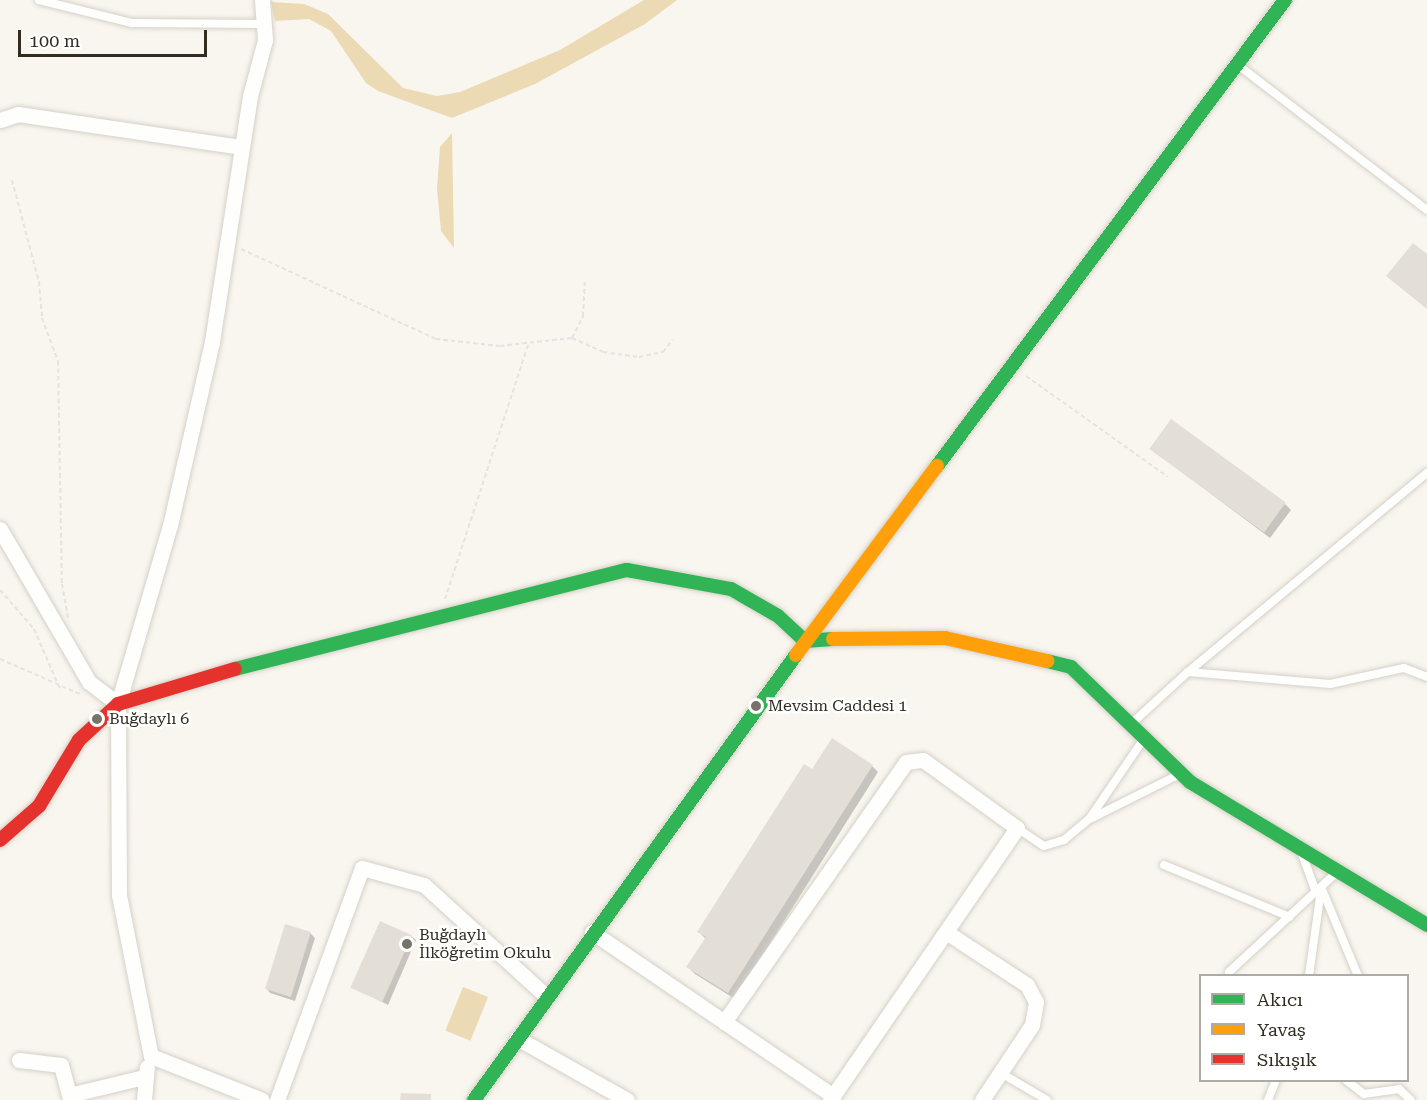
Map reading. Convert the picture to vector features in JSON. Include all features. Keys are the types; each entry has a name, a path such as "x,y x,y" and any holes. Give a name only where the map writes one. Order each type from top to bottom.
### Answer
{"street":[{"path":"144,1100 144,1077 151,1056 119,895 118,704 190,444 227,243 241,147 266,23 262,0"},
{"path":"474,1100 592,932 805,641 1285,0"},
{"path":"0,120 18,114 241,147"},
{"path":"0,529 89,682 118,704"},
{"path":"0,840 39,806 78,740 118,704 439,617 645,570 731,589 778,616 805,641 917,636 1023,652 1071,667 1181,773 1337,872 1427,925"},
{"path":"592,932 831,1098 1017,828 923,760 906,762 724,1022"},
{"path":"277,1100 362,868 424,885 546,996"},
{"path":"946,932 1027,985 1034,996 1032,1025 982,1100"},
{"path":"517,1038 627,1100"},
{"path":"151,1056 262,1100"},
{"path":"19,1060 62,1065 69,1095 144,1077"}],"lane":[{"path":"39,0 132,23 266,23"},
{"path":"1237,64 1427,210"},
{"path":"1131,724 1188,672 1427,473"},
{"path":"1188,672 1330,684 1404,668 1427,677"},
{"path":"1090,818 1144,738"},
{"path":"1017,828 1044,846 1064,840 1090,818 1181,773"},
{"path":"1300,849 1358,974"},
{"path":"1164,865 1290,917"},
{"path":"1228,972 1337,872"},
{"path":"1309,974 1318,890"},
{"path":"1001,1073 1047,1100"},
{"path":"1268,1100 1275,1082"},
{"path":"1349,1082 1364,1094 1399,1089"},
{"path":"1396,1082 1399,1089 1411,1100"}],"path":[{"path":"12,180 39,282 42,318 58,361 55,407 64,460 62,584 69,648"},
{"path":"227,243 414,333 469,344 528,345 572,338 603,352 639,357 663,352 673,339"},
{"path":"572,338 583,316 585,280"},
{"path":"439,617 528,345"},
{"path":"1011,365 1168,477"},
{"path":"0,590 34,629 61,690 0,659"}],"shaded area":[{"path":"644,0 677,0 645,24 535,84 452,118 378,91 366,83 331,31 309,19 275,21 271,2 304,4 328,14 403,88 437,96 460,92 560,50"},
{"path":"452,133 454,248 441,231 437,189 440,147"},
{"path":"463,987 488,997 470,1041 445,1031"}],"building":[{"path":"1413,243 1427,254 1427,309 1386,276"},
{"path":"1171,419 1286,502 1264,532 1149,449"},
{"path":"832,738 873,765 728,993 686,967 706,937 697,932 804,764 812,769"},
{"path":"380,921 412,935 382,1002 350,988"},
{"path":"285,924 311,932 291,997 265,989"},
{"path":"401,1093 431,1094 431,1100 400,1100"}],"traffic: fast":[{"path":"937,466 1285,0"},
{"path":"235,669 627,570 731,589 778,616 805,641 833,639"},
{"path":"474,1100 796,655"},
{"path":"1047,661 1071,667 1190,782 1427,925"}],"traffic: slow":[{"path":"796,655 937,466"},
{"path":"833,639 945,638 1047,661"}],"traffic: jam":[{"path":"0,840 39,806 79,740 118,704 235,669"}],"place":[{"name":"Mevsim Caddesi 1","path":"756,706"},
{"name":"Buğdaylı 6","path":"97,719"},
{"name":"Buğdaylı İlköğretim Okulu","path":"407,944"}]}
